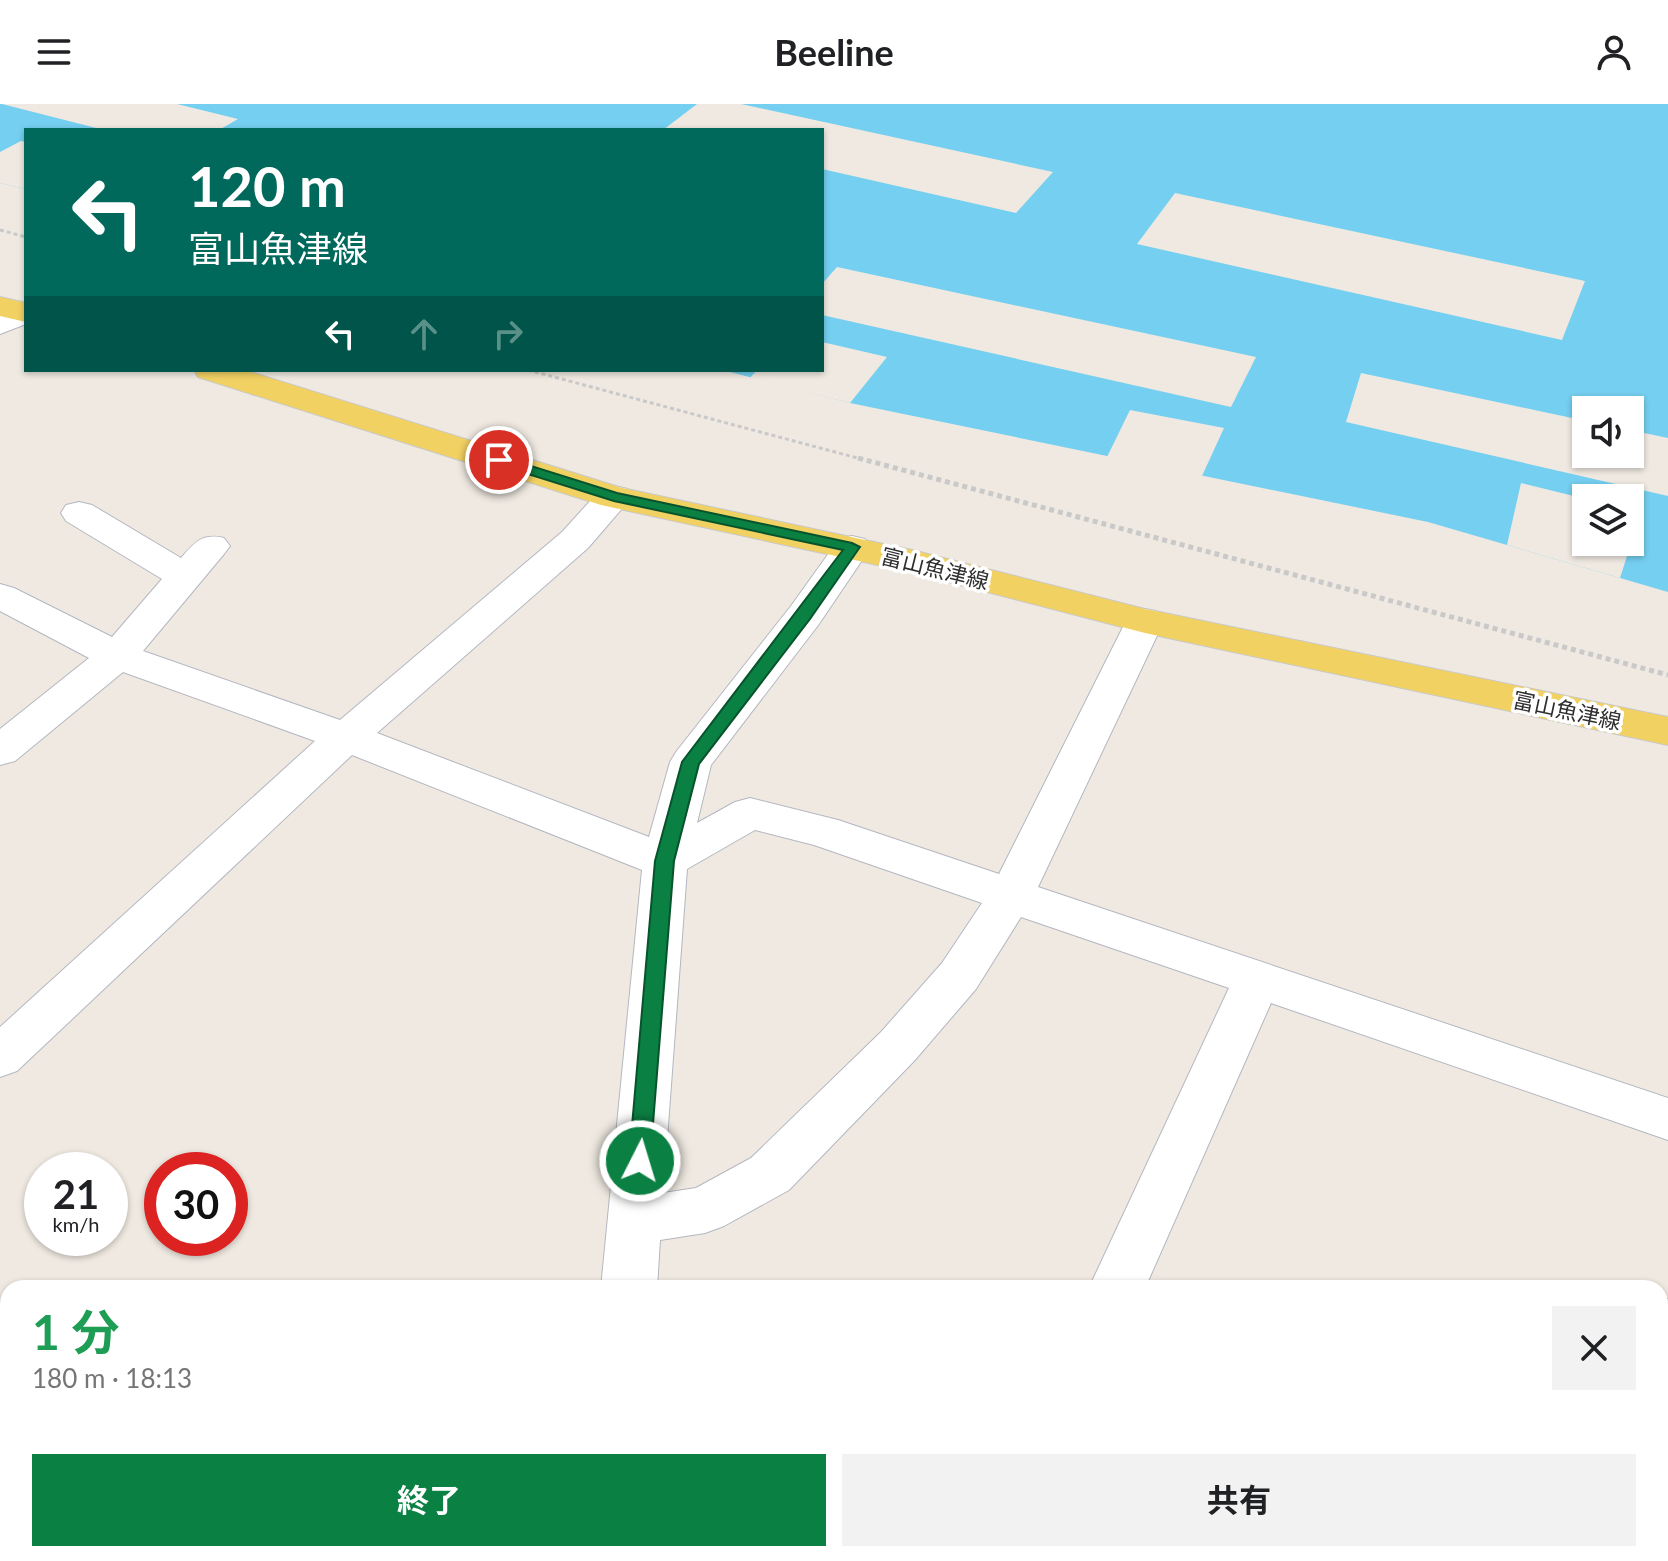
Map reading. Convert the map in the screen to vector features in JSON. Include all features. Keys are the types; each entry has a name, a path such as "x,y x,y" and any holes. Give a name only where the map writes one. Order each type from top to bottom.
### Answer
{"main road":[{"name":"富山魚津線","path":"216,372 614,497 852,547 1145,621 1668,731"}],"street":[{"path":"0,1057 346,737 575,540 614,497"},
{"path":"79,513 185,576"},
{"path":"0,751 117,656 211,546"},
{"path":"630,1280 665,861 691,762 805,615 852,547"},
{"path":"0,596 117,656 346,737 665,861"},
{"path":"635,1221 705,1210 770,1174 898,1046 959,976 1012,894 1145,621"},
{"path":"665,861 750,813 822,831 1668,1119"},
{"path":"1121,1280 1258,978"}],"path":[{"path":"0,230 24,236"},
{"path":"535,372 1668,675"}],"water":[{"path":"0,104 1668,104 1668,592 1428,522 850,403 730,372 824,372 824,128 24,128 24,189 0,183"}],"pier":[{"path":"2,104 177,104 238,119 222,128 96,128"},
{"path":"697,104 741,104 1053,172 1016,213 824,169 824,128 666,128"},
{"path":"24,142 24,189 0,183 0,152"},
{"path":"1175,193 1585,281 1562,340 1137,244"},
{"path":"837,267 1256,357 1231,407 824,315 824,282"},
{"path":"824,342 887,357 850,403 750,378 755,372 824,372"},
{"path":"1361,373 1572,418 1572,468 1644,468 1644,433 1668,438 1668,496 1644,490 1644,484 1616,484 1346,422"},
{"path":"1130,410 1224,428 1202,476 1107,457"},
{"path":"1521,483 1572,496 1572,556 1627,556 1620,578 1507,545"}],"route":[{"path":"499,460 614,497 852,547 805,615 691,762 665,861 640,1161"}]}
